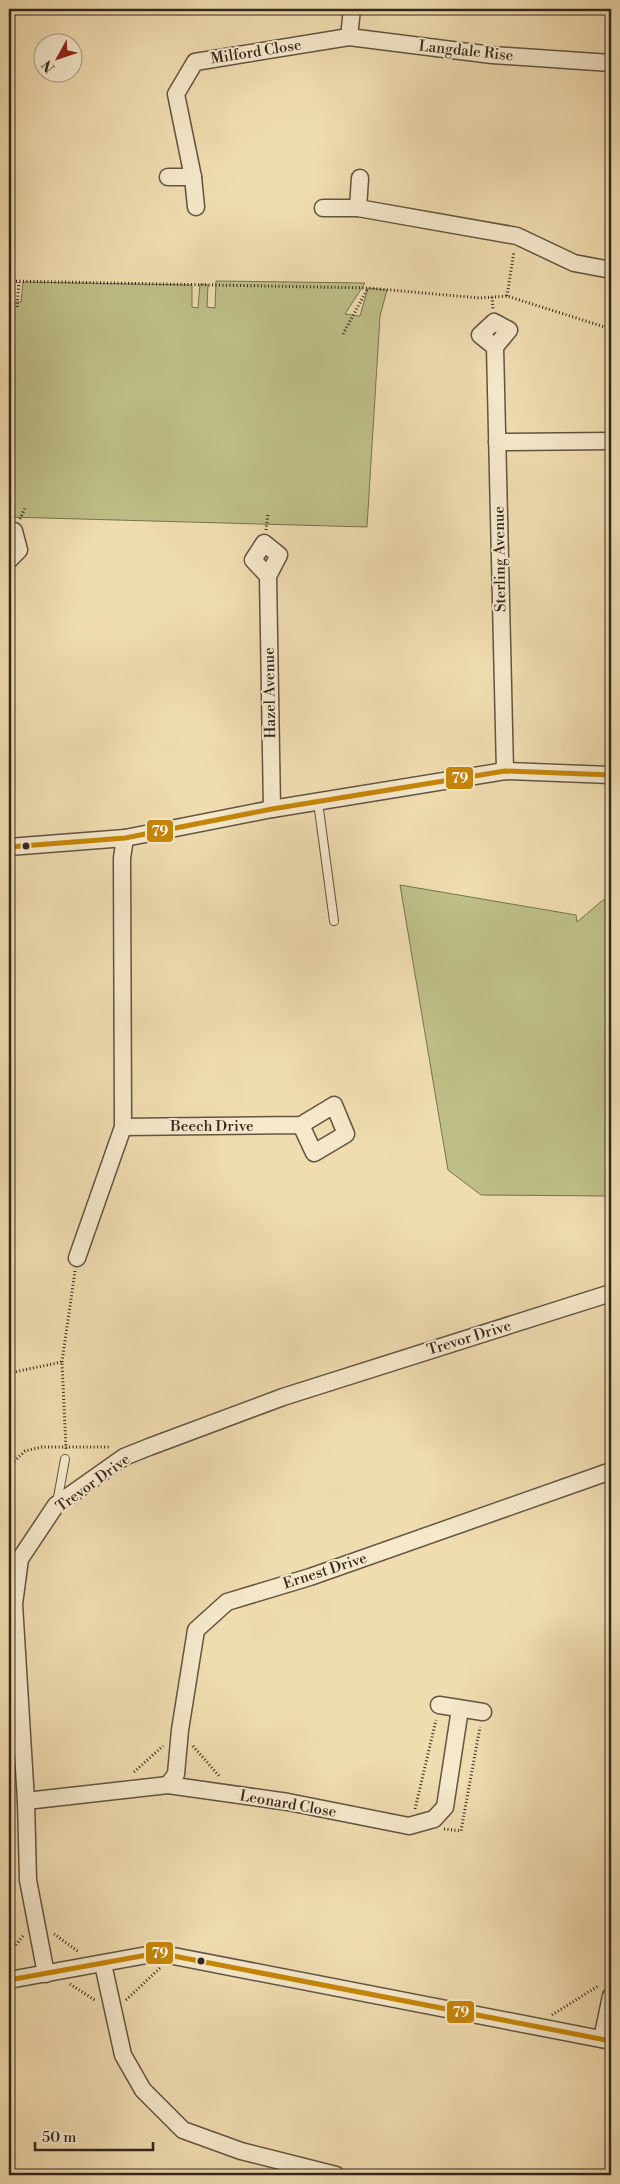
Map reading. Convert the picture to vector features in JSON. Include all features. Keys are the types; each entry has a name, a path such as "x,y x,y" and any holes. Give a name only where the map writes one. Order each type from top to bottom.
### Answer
{"street":[{"path":"349,37 352,9"},
{"name":"Langdale Rise","path":"349,37 492,55 611,63"},
{"name":"Milford Close","path":"196,207 176,94 195,62 349,37"},
{"path":"168,177 192,177"},
{"path":"358,208 360,178"},
{"path":"323,208 358,208 517,236 574,263 611,270"},
{"name":"Sterling Avenue","path":"495,347 505,771"},
{"path":"497,442 611,441"},
{"path":"9,535 14,531 19,550 9,560"},
{"name":"Hazel Avenue","path":"268,576 272,809"},
{"path":"9,846 125,838 272,809 505,771 611,775"},
{"path":"77,1258 123,1127 122,858 125,838"},
{"name":"Beech Drive","path":"123,1127 301,1125"},
{"name":"Trevor Drive","path":"49,1973 28,1880 26,1801 14,1604 20,1559 56,1505 124,1457 149,1447 283,1397 611,1293"},
{"name":"Ernest Drive","path":"168,1785 176,1774 180,1730 196,1630 227,1602 310,1577 611,1471"},
{"path":"439,1705 483,1712"},
{"name":"Leonard Close","path":"26,1801 168,1785 288,1802 409,1826 434,1819 445,1807 460,1709"},
{"path":"9,1980 158,1954 607,2040 607,1989"},
{"path":"100,1964 123,2054 143,2090 183,2130 241,2150 336,2175"}],"lane":[{"path":"318,802 334,921"},
{"path":"56,1505 65,1459"}],"path":[{"path":"507,296 517,236"},
{"path":"9,281 368,288 480,298 507,296 611,328"},
{"path":"17,307 19,282"},
{"path":"343,334 368,288"},
{"path":"65,1459 62,1362 77,1258"},
{"path":"9,1373 62,1362"},
{"path":"9,1466 25,1451 42,1447 112,1447"},
{"path":"409,1826 418,1799 439,1705"},
{"path":"115,1790 180,1730 236,1794"},
{"path":"36,1920 100,1964"},
{"path":"49,1973 113,2013 173,1956"},
{"path":"534,2026 607,1989"}],"green space":[{"path":"216,281 365,283 345,314 360,316 368,288 387,290 380,316 367,527 9,517 9,282 14,282 13,302 21,302 23,282 192,285 192,307 198,308 200,284 208,285 207,307 215,308"},
{"path":"400,885 576,915 577,922 603,900 611,899 611,1196 481,1195 448,1170"}],"transit line":[{"name":"79","path":"9,847 125,838 272,809 505,771 611,775"},
{"name":"79","path":"9,1980 158,1953 611,2041"}]}
